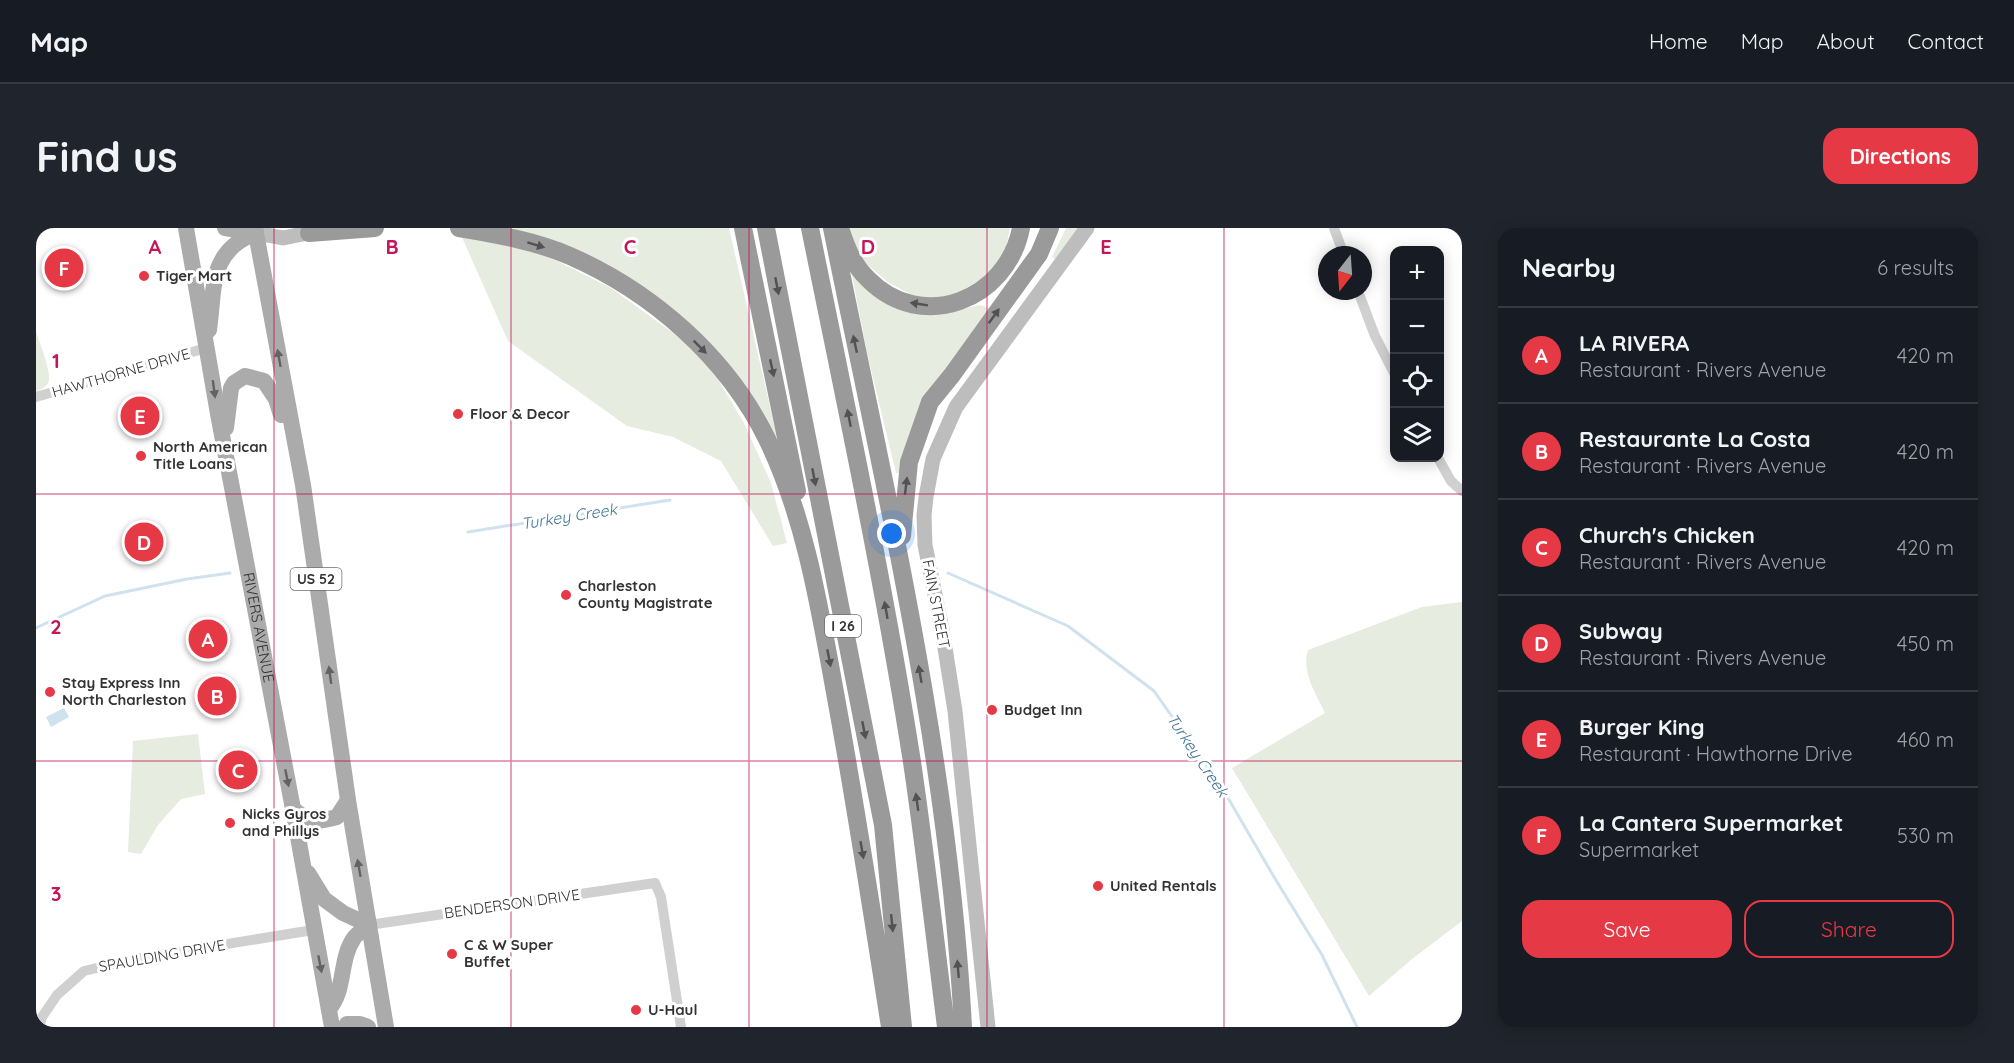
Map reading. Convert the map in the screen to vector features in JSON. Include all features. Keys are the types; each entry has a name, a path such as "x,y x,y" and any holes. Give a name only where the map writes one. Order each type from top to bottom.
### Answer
{"highway":[{"path":"309,233 375,228"},
{"path":"459,228 485,231 549,249 608,275 652,302 706,352 726,375 767,439 794,508 817,593"},
{"path":"743,228 817,593 890,1027"},
{"name":"I 26","path":"766,228 883,825 903,1027"},
{"path":"810,228 870,521 892,643 923,840 946,1027"},
{"path":"832,228 897,542 928,720 952,906 963,1027"},
{"path":"840,228 856,265 868,279 888,295 924,306 946,305 969,298 990,285 1011,258 1021,228"},
{"path":"912,628 902,524 909,462 930,402 1039,254 1050,228"}],"main road":[{"name":"RIVERS AVENUE","path":"186,228 224,448 332,1027"},
{"path":"225,228 258,230"},
{"path":"206,348 213,279 222,261 238,243 258,230"},
{"name":"US 52","path":"258,230 303,485 348,800 386,1027"},
{"path":"224,448 228,403 234,382 245,376 260,378 268,385 276,399 303,485"},
{"path":"293,809 308,821 323,821 337,817 348,800"},
{"path":"303,865 324,899 344,913 369,925 354,938 340,979 337,1000 329,1009"},
{"path":"345,1027 347,1024 360,1024 368,1027"}],"street":[{"path":"258,230 283,238 331,228"},
{"name":"FAIN STREET","path":"988,1027 955,711 925,545 926,496 936,451 956,407 1087,228"},
{"path":"1334,228 1341,246"},
{"path":"1361,300 1375,336 1390,364"},
{"name":"HAWTHORNE DRIVE","path":"36,397 206,348"},
{"path":"1440,462 1451,481 1462,491"},
{"name":"BENDERSON DRIVE","path":"369,925 656,883 681,1027"},
{"name":"SPAULDING DRIVE","path":"39,1027 42,1017 57,996 73,978 84,971 135,959 313,930"}],"shaded area":[{"path":"496,228 729,228 777,437 773,438 662,302"},
{"path":"849,228 1010,228 1004,257 972,290 941,299 920,299 889,283 863,261"},
{"path":"1066,228 1079,228 1056,260 1052,257"},
{"path":"461,235 509,245 553,259 611,288 680,338 713,371 744,423 771,483 787,543 773,546 721,461 673,437 627,426 508,341"},
{"path":"851,270 944,313 980,305 990,309 900,473 896,473 867,353"},
{"path":"36,331 49,379 46,386 36,391"},
{"path":"1462,602 1462,921 1412,959 1369,996 1232,768 1325,713 1308,675 1306,658 1308,650 1422,607"},
{"path":"198,734 205,794 181,799 158,825 141,854 128,852 133,741"}],"water":[{"path":"64,708 69,717 51,727 46,717"}],"waterway":[{"name":"Turkey Creek","path":"468,532 670,500"},
{"name":"Turkey Creek","path":"36,628 105,596 187,579 230,573"},
{"name":"Turkey Creek","path":"948,573 1068,626 1154,691 1221,786 1322,955 1357,1027"}],"place":[{"name":"La Cantera Supermarket","path":"64,268"},
{"name":"Tiger Mart","path":"144,276"},
{"name":"Floor & Decor","path":"458,414"},
{"name":"Burger King","path":"140,416"},
{"name":"North American Title Loans","path":"141,456"},
{"name":"Subway","path":"144,542"},
{"name":"Charleston County Magistrate","path":"566,595"},
{"name":"LA RIVERA","path":"208,639"},
{"name":"Stay Express Inn North Charleston","path":"50,692"},
{"name":"Restaurante La Costa","path":"217,696"},
{"name":"Budget Inn","path":"992,710"},
{"name":"Church's Chicken","path":"238,770"},
{"name":"Nicks Gyros and Phillys","path":"230,823"},
{"name":"United Rentals","path":"1098,886"},
{"name":"C & W Super Buffet","path":"452,954"},
{"name":"U-Haul","path":"636,1010"}]}
